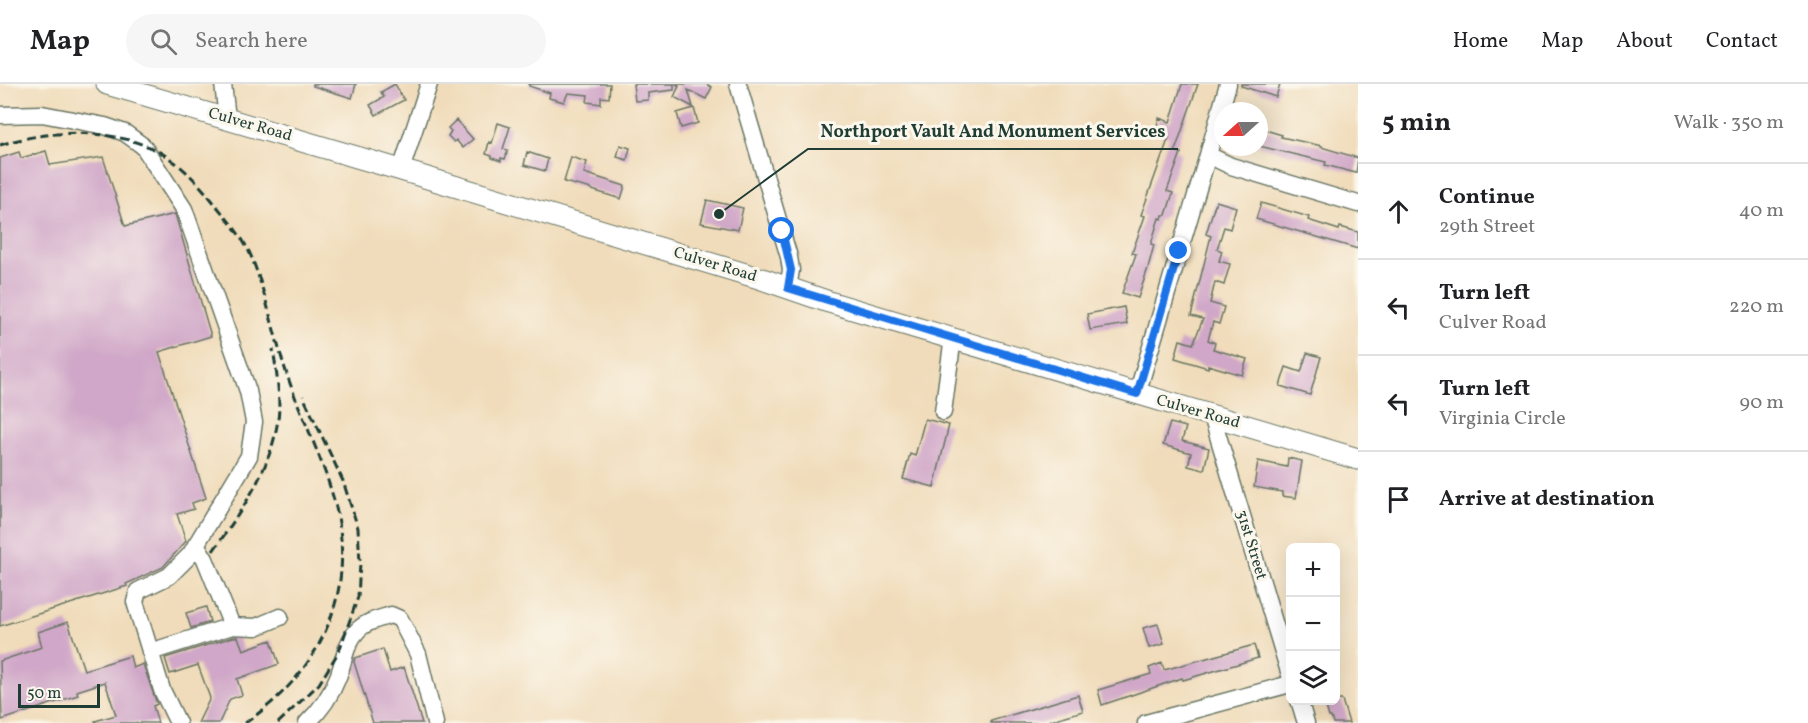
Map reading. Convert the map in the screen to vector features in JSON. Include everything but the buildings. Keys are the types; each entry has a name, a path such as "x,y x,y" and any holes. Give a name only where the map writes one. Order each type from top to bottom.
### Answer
{"main road":[{"name":"Culver Road","path":"107,84 227,118 829,302 1358,459"}],"street":[{"path":"223,84 227,118"},
{"path":"400,170 429,84"},
{"path":"738,84 789,257 791,270 788,288"},
{"path":"1137,394 1228,84"},
{"path":"0,116 42,114 105,126 125,133 143,146 184,209 248,391 254,422 249,456 190,555 170,576 138,591 135,602 162,690 178,723"},
{"path":"1208,155 1231,166 1358,204"},
{"path":"943,412 953,337"},
{"name":"31st Street","path":"1212,416 1286,662"},
{"path":"196,544 205,559 232,626"},
{"path":"307,723 322,709 338,676 345,652 356,632 367,623 391,615 400,619 418,654 435,723"},
{"path":"150,652 232,626 256,627 280,617"},
{"path":"1146,723 1286,685"},
{"path":"1301,705 1306,723"}],"railway":[{"path":"0,145 40,136 83,133 125,139 145,145 171,159 191,177 235,229 251,256 285,370 325,471 334,500 340,534 341,566 337,597 327,626 313,654 272,703 245,723"},
{"path":"213,551 254,489 269,455 278,419 279,403 273,349"},
{"path":"278,723 319,684 339,651 358,597 360,563 358,528 343,481 303,396"}],"place":[{"name":"Northport Vault And Monument Services","path":"719,214"}],"route":[{"path":"782,231 791,270 788,288 1137,394 1179,251"}]}
